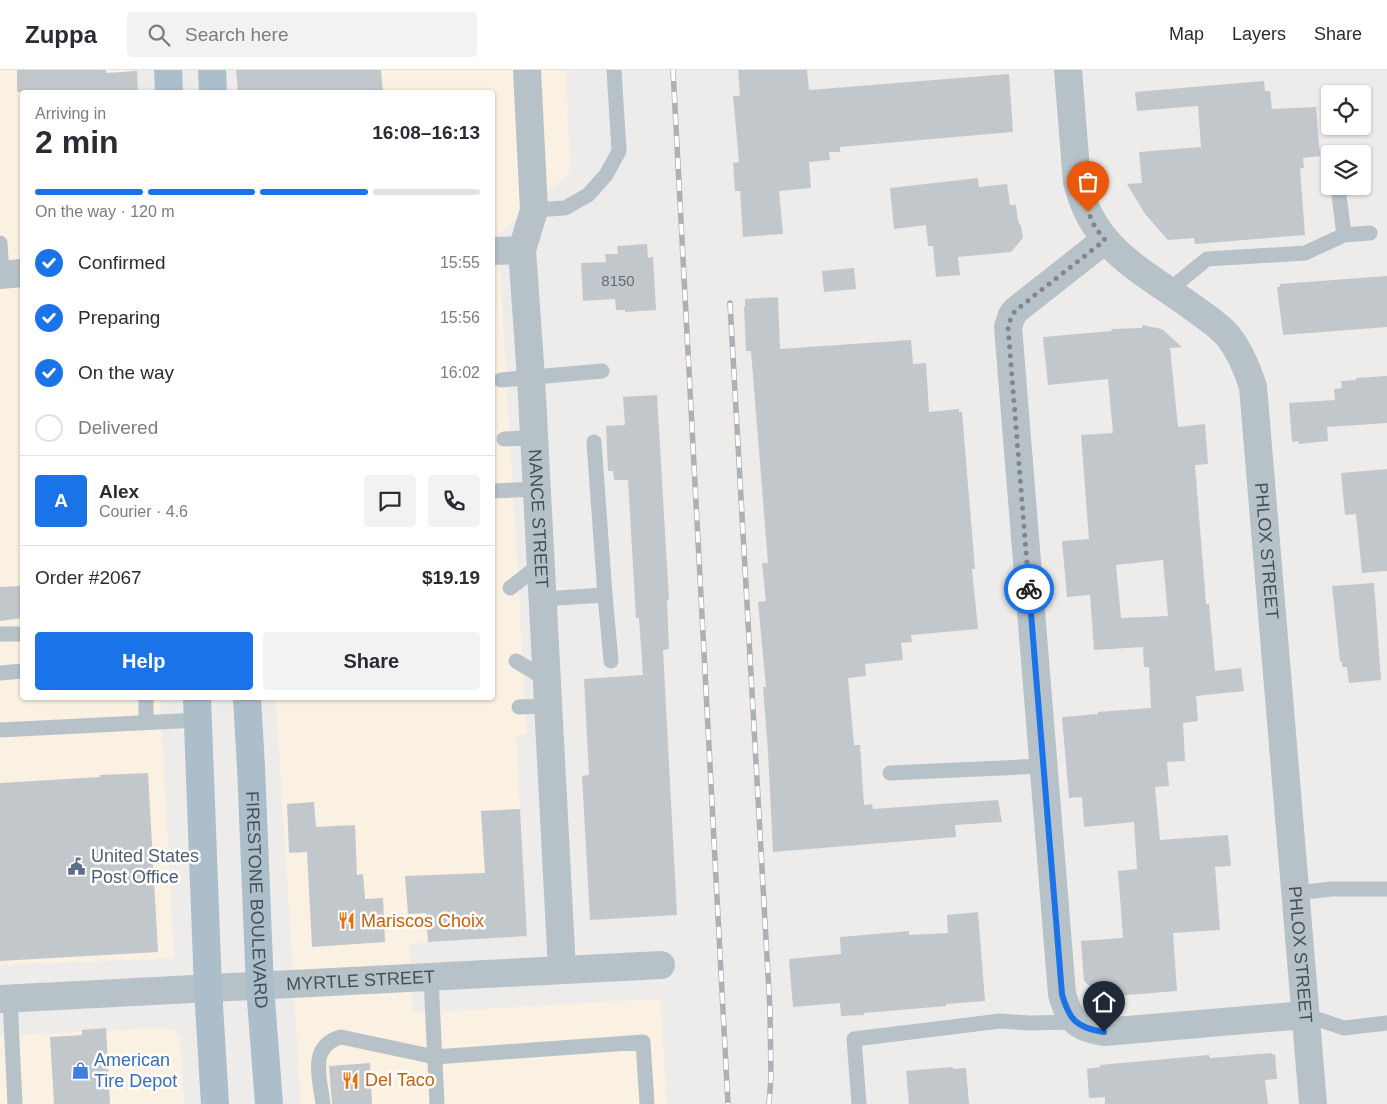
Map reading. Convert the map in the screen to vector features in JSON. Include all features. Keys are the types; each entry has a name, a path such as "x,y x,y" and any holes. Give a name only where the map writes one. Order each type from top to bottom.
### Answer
{"main road":[{"path":"168,70 169,90"},
{"path":"212,70 213,90"},
{"name":"FIRESTONE BOULEVARD","path":"247,700 260,987 269,1104"},
{"path":"198,709 208,989 215,1104"}],"street":[{"name":"NANCE STREET","path":"527,70 534,210 522,250 531,378 562,970"},
{"name":"PHLOX STREET","path":"1068,70 1077,182 1081,198 1095,227 1122,257 1227,334 1243,359 1254,396 1313,1104"},
{"path":"1105,240 1016,310 1008,327 1062,994 1066,1010 1075,1022 1089,1030 1104,1032 1306,1015"},
{"path":"495,251 522,250"},
{"name":"MYRTLE STREET","path":"5,999 432,978 661,964"}],"lane":[{"path":"534,210 565,208 588,195 606,175 619,151 614,70"},
{"path":"1339,195 1344,235"},
{"path":"1169,290 1207,259 1305,253 1344,235 1370,233"},
{"path":"0,243 8,274"},
{"path":"501,380 602,371"},
{"path":"504,439 534,438"},
{"path":"594,442 611,661"},
{"path":"495,491 536,489"},
{"path":"510,588 541,564"},
{"path":"542,599 605,594"},
{"path":"0,634 20,634"},
{"path":"516,661 546,679"},
{"path":"0,673 20,671"},
{"path":"146,700 146,722"},
{"path":"519,707 548,706"},
{"path":"0,730 146,722 198,709"},
{"path":"890,773 1043,766"},
{"path":"1295,893 1332,889 1387,889"},
{"path":"432,978 437,1104"},
{"path":"5,999 15,1104"},
{"path":"1306,1015 1344,1028 1387,1023"},
{"path":"859,1104 854,1039 1000,1021 1075,1022"},
{"path":"323,1104 319,1056 324,1047 336,1038 347,1037 435,1057 644,1042 647,1104"}],"shaded area":[{"path":"0,70 128,70 130,90 20,90 20,700 160,700 174,958 0,965"},
{"path":"237,70 566,70 570,172 498,235 527,734 516,735 527,936 409,944 413,1013 660,999 667,1104 301,1104 276,700 495,700 495,90 238,90"},
{"path":"161,1028 174,1030 180,1037 184,1104 0,1104 0,1036"}],"building":[{"path":"17,70 106,70 106,73 137,71 138,90 20,90 20,92 17,92"},
{"path":"236,70 381,70 383,90 238,90"},
{"path":"738,70 807,70 809,90 1009,74 1013,132 840,147 840,152 829,152 830,160 809,162 811,188 779,191 783,234 743,237 740,191 735,191 733,163 739,162 733,96 740,96"},
{"path":"1264,81 1265,91 1270,91 1272,109 1316,107 1320,156 1303,158 1304,168 1300,168 1305,235 1195,244 1194,238 1168,240 1145,214 1127,184 1142,183 1139,152 1201,147 1198,106 1137,111 1135,92"},
{"path":"978,178 979,187 1007,184 1010,205 1016,205 1023,238 1011,252 958,257 960,275 936,277 933,246 928,246 926,225 894,229 890,188"},
{"path":"647,244 648,258 653,257 656,310 625,312 625,310 616,310 615,299 583,301 581,263 606,262 605,254 618,254 617,246"},
{"path":"854,268 856,289 824,292 822,271"},
{"path":"1387,276 1387,327 1283,335 1277,287 1280,287 1280,284"},
{"path":"778,297 780,349 911,340 913,364 926,363 929,412 959,409 959,412 962,412 975,569 972,569 978,629 911,635 912,642 901,643 903,660 865,664 866,676 848,678 854,745 860,745 864,805 872,804 873,809 998,800 1002,822 955,825 956,837 773,852 763,687 766,687 758,602 766,601 762,563 768,563 751,351 746,351 744,307 745,299"},
{"path":"1142,325 1162,329 1182,347 1170,348 1178,427 1205,424 1208,464 1195,465 1206,604 1209,604 1215,671 1241,668 1244,691 1196,696 1198,721 1183,723 1185,761 1167,762 1169,786 1155,787 1160,840 1228,835 1231,866 1215,867 1220,930 1173,933 1177,991 1102,997 1084,981 1081,941 1123,938 1118,871 1137,869 1134,822 1084,827 1082,797 1069,798 1062,717 1151,708 1149,667 1144,667 1143,647 1094,650 1090,595 1067,597 1062,541 1089,539 1081,435 1113,433 1108,379 1048,385 1043,337 1112,331 1111,329 1142,328","holes":["1163,560 1168,616 1121,618 1116,565"]},
{"path":"1387,376 1387,423 1327,427 1328,441 1299,444 1298,441 1292,442 1289,403 1335,400 1334,389 1342,388 1341,381"},
{"path":"657,395 669,600 667,600 669,649 663,650 677,915 590,920 582,776 589,775 584,679 643,675 639,618 636,618 628,480 614,480 613,471 608,471 606,426 625,425 623,397"},
{"path":"1387,469 1387,571 1362,573 1356,514 1345,515 1341,473"},
{"path":"1374,583 1381,680 1349,683 1347,667 1342,667 1342,662 1340,662 1332,586"},
{"path":"20,586 20,618 0,621 0,587"},
{"name":"United States Post Office","path":"148,773 158,952 0,961 0,783"},
{"path":"314,802 316,827 355,825 357,875 363,874 365,899 383,898 385,942 312,947 307,852 289,853 287,804"},
{"path":"520,809 527,936 428,942 426,913 408,914 405,876 485,873 481,811"},
{"path":"978,912 985,1001 841,1016 840,1003 793,1007 789,959 841,954 840,937 909,931 909,935 948,933 947,915"},
{"name":"American Tire Depot","path":"106,1028 110,1104 54,1104 50,1037 82,1035 82,1030"},
{"path":"1272,1053 1272,1055 1275,1054 1277,1079 1265,1080 1268,1104 1105,1104 1105,1097 1089,1098 1087,1069 1100,1067 1100,1065 1209,1055 1210,1058"},
{"name":"Del Taco","path":"370,1063 372,1104 332,1104 329,1066"},
{"path":"953,1067 953,1069 966,1068 969,1104 909,1104 906,1071"}],"railway":[{"path":"673,70 728,1104"},
{"path":"730,303 770,1010 771,1077 769,1104"}],"way so far":[{"path":"1029,589 1008,327 1016,310 1105,240 1095,227 1088,212"}],"place":[{"name":"United States Post Office","path":"77,866"},
{"name":"Mariscos Choix","path":"347,921"},
{"name":"American Tire Depot","path":"80,1070"},
{"name":"Del Taco","path":"351,1080"}],"route":[{"path":"1029,589 1062,994 1066,1010 1075,1022 1089,1030 1104,1032"}]}
